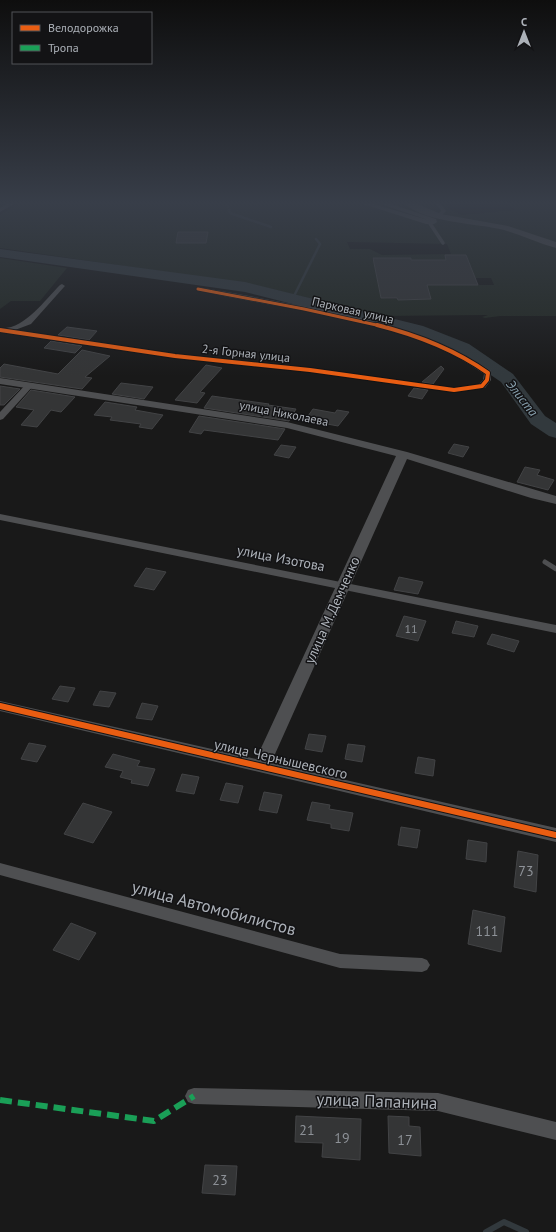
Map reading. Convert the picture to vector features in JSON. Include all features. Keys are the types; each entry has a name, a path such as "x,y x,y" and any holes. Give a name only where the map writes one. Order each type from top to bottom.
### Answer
{"street":[{"path":"3,331 28,322 62,286"},
{"name":"Парковая улица","path":"198,290 266,300 390,328 424,338 451,349 478,365 488,373 487,380"},
{"name":"2-я Горная улица","path":"3,331 175,356 310,370 454,390 482,386 487,380"},
{"name":"улица Николаева","path":"0,381 287,425 403,454 535,495 556,500"},
{"path":"0,417 30,385"},
{"name":"улица М.Демченко","path":"261,766 403,454"},
{"name":"улица Изотова","path":"0,517 343,584 556,629"},
{"name":"улица Чернышевского","path":"0,706 556,835"},
{"name":"улица Автомобилистов","path":"0,869 340,960 422,965"},
{"name":"улица Папанина","path":"194,1096 438,1102 556,1131"}],"lane":[{"path":"545,562 556,568"}],"shaded area":[{"path":"0,260 17,260 67,268 40,301 11,301 0,309"},
{"path":"86,260 402,261 378,279 381,298 411,300 427,285 494,285 491,278 475,278 468,260 556,260 556,316 500,316 485,318 482,317 488,315 383,316 255,285"}],"building":[{"path":"373,260 468,260 478,285 427,285 431,299 398,300 397,298 381,298"},
{"path":"67,327 97,331 89,340 58,335"},
{"path":"51,341 82,346 75,353 44,348"},
{"path":"82,350 110,356 85,377 92,378 82,389 0,377 0,368 4,364 58,374"},
{"path":"206,365 222,368 200,392 205,393 197,403 175,400"},
{"path":"441,366 444,369 433,384 422,382"},
{"path":"121,383 153,387 144,399 112,394"},
{"path":"0,386 20,389 4,405 0,405"},
{"path":"414,388 428,390 422,399 408,396"},
{"path":"31,390 75,397 61,412 51,410 37,427 21,425 34,410 16,407"},
{"path":"212,396 296,409 289,421 204,408"},
{"path":"105,402 137,407 135,410 163,415 152,429 139,427 141,424 110,420 112,417 94,415"},
{"path":"313,409 335,413 337,410 349,412 338,426 305,420"},
{"path":"199,416 285,429 278,440 204,430 201,434 189,432"},
{"path":"454,444 469,447 463,457 448,453"},
{"path":"281,445 296,447 289,458 274,455"},
{"path":"525,467 540,470 537,475 554,480 548,490 517,482"},
{"path":"146,568 166,572 154,590 134,586"},
{"path":"399,577 423,582 418,594 394,590"},
{"path":"404,616 426,621 418,641 396,636"},
{"path":"456,621 478,626 474,637 452,633"},
{"path":"492,634 519,641 514,652 487,644"},
{"path":"60,686 75,688 68,702 52,699"},
{"path":"100,691 116,693 109,707 93,705"},
{"path":"142,703 158,706 152,720 136,718"},
{"path":"309,734 326,736 322,752 305,749"},
{"path":"29,743 46,746 37,762 21,759"},
{"path":"348,744 365,746 362,762 345,759"},
{"path":"113,754 140,761 137,766 155,769 148,786 131,783 132,780 120,777 123,771 105,767"},
{"path":"418,757 435,760 433,776 415,773"},
{"path":"182,774 199,777 194,794 176,791"},
{"path":"226,783 243,786 238,803 220,800"},
{"path":"264,792 282,795 277,813 259,810"},
{"path":"312,802 330,805 329,809 353,813 349,831 331,828 331,824 307,820"},
{"path":"83,803 112,812 93,843 64,834"},
{"path":"401,827 420,830 417,848 398,845"},
{"path":"468,840 487,843 486,862 466,859"},
{"path":"518,851 538,855 536,892 514,887"},
{"path":"473,910 505,917 501,952 468,944"},
{"path":"71,923 96,933 79,960 53,950"},
{"path":"296,1116 361,1119 360,1160 322,1157 323,1143 295,1142"},
{"path":"388,1116 409,1117 409,1126 420,1127 421,1156 389,1153"},
{"path":"205,1165 237,1166 235,1195 202,1193"}],"waterway":[{"name":"Элиста","path":"54,260 245,287 417,330 463,348 507,378 538,420 556,432"},
{"path":"293,298 312,260"},
{"path":"486,1232 504,1222 526,1232"}],"marked path":[{"path":"0,1100 154,1121 194,1096"}],"cycle path":[{"path":"0,330 175,356 310,370 454,390 482,386 487,380 488,373 454,351 398,330 339,316 198,289"},
{"path":"0,706 556,835"}]}
